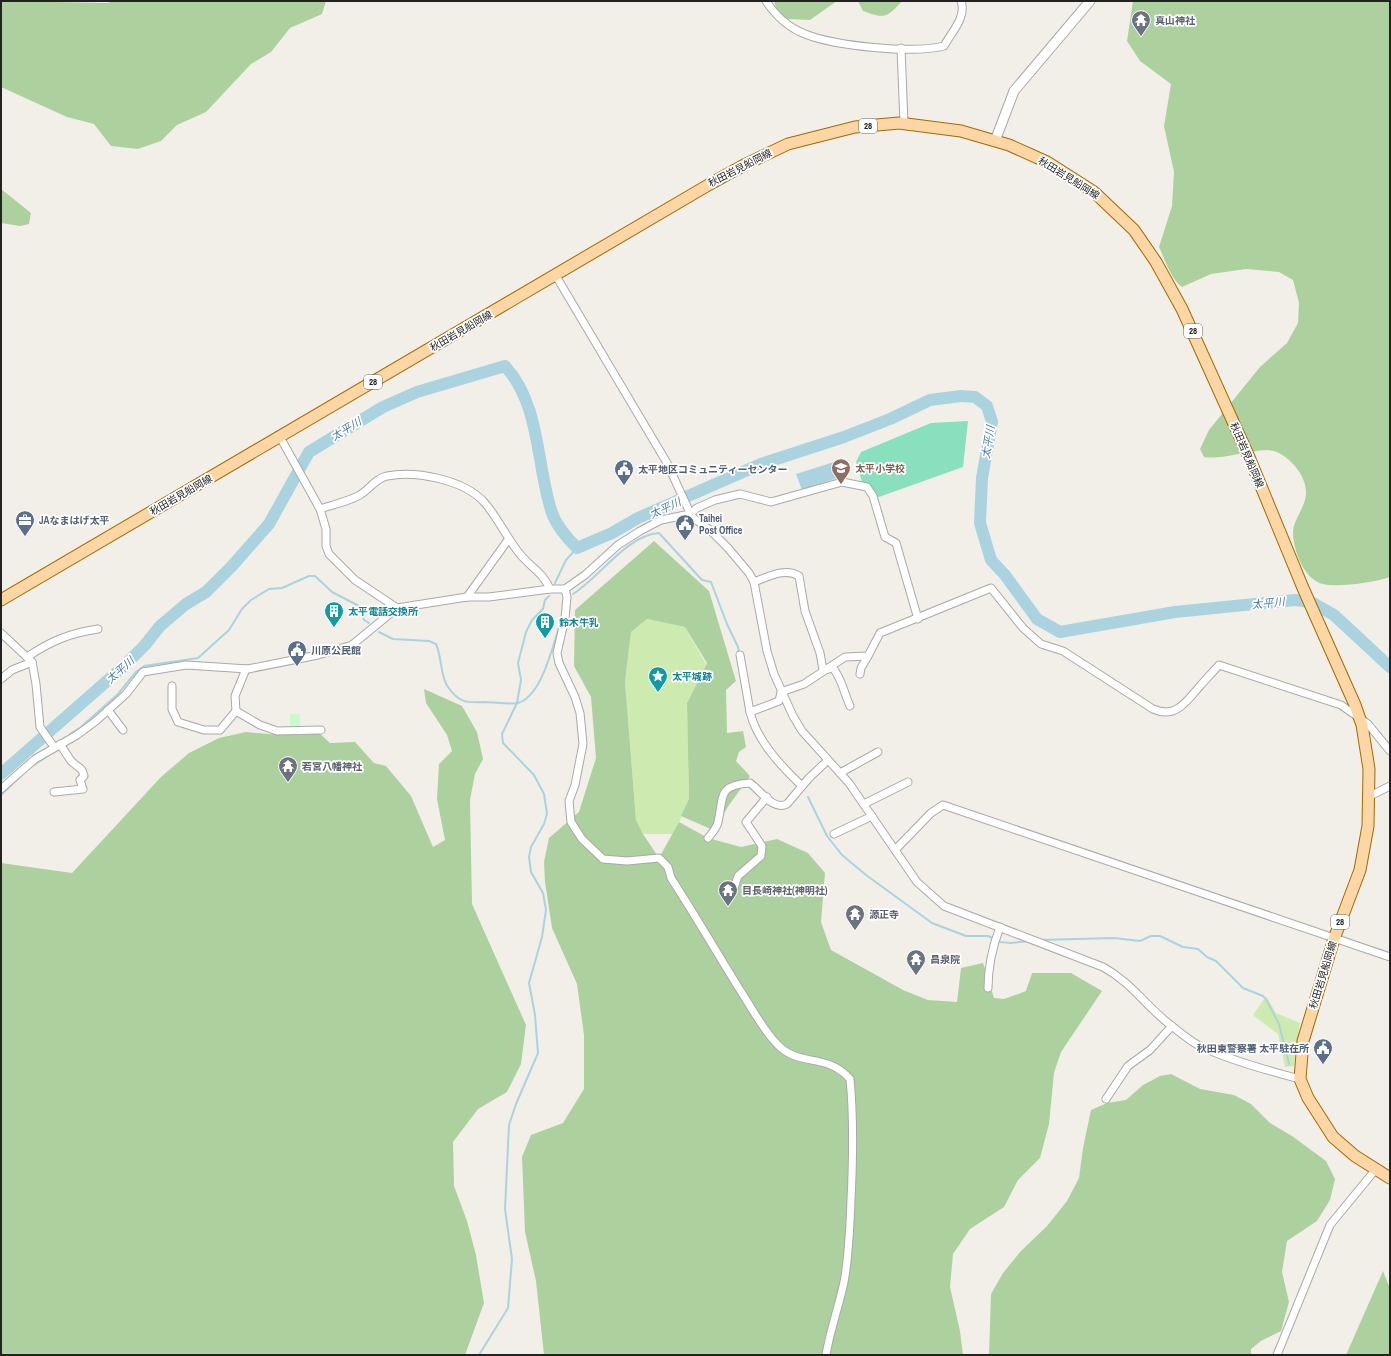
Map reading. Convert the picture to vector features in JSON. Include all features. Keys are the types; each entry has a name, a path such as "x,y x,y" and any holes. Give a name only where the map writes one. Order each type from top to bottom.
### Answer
{"main road":[{"name":"秋田岩見船岡線","path":"1,600 556,276 710,184 746,164 788,144 855,127 904,123 961,130 995,141 1047,162 1094,192 1134,230 1154,258 1176,295 1249,457 1305,592 1360,718 1369,769 1370,796 1368,826 1360,870 1334,939 1303,1041 1300,1078 1308,1098 1333,1137 1355,1156 1390,1178"}],"street":[{"path":"766,1 777,17 804,34 838,44 928,50 944,46 962,15 963,6 961,1"},
{"path":"995,141 1014,91 1090,1"},
{"path":"901,48 904,123"},
{"path":"556,276 678,484 689,512 728,548 749,573 754,582 767,651 782,692 793,716 802,731 840,773 864,804 917,882 944,906 1103,967 1116,974 1135,990 1172,1026 1197,1044 1221,1055 1300,1078"},
{"path":"280,437 320,509 326,529 326,546 329,554 355,580 397,608"},
{"path":"320,509 358,496 378,479 387,476 418,475 460,485 474,493 485,503 508,540 526,562 544,576 550,589"},
{"path":"1,789 35,759 55,744 77,735 108,710 126,694 143,672 186,665 246,669 310,656 352,645 397,608 467,597 489,597 550,589 565,589 585,575 618,545 640,531 661,520 689,512 715,500 740,494 771,502 842,482 867,487 873,496 885,537 896,543 918,619"},
{"path":"467,597 508,540"},
{"path":"754,582 786,572 794,572 799,576 805,611 820,653 823,670"},
{"path":"860,674 860,668 880,633 918,619 991,588 1023,628 1041,644 1063,651 1161,713 1178,709 1187,702 1219,666 1341,705 1368,724 1390,751"},
{"path":"565,589 567,597 565,618 557,653 559,663 575,697 580,713 584,744 575,785 568,802 571,822 582,839 603,859 627,861 659,858 668,867 671,878 722,961 763,1026 778,1045 788,1054 821,1061 838,1067 850,1079 853,1160 850,1235 844,1282 829,1331 826,1355"},
{"path":"1,678 30,660 57,639 75,632 98,629"},
{"path":"1,633 30,660 36,684 40,728 83,773 84,776 80,780 83,789 54,792"},
{"path":"740,655 750,712 756,729 772,753 802,786"},
{"path":"782,692 804,684 823,670 837,664 845,657 868,656"},
{"path":"823,670 832,668 836,672 842,681 843,689 850,706"},
{"path":"172,686 172,709 178,722 204,730 220,730 236,711 235,696 246,669"},
{"path":"750,712 779,701 782,692"},
{"path":"108,710 123,730"},
{"path":"236,711 260,725 277,731 321,730"},
{"path":"840,773 878,752"},
{"path":"708,838 718,823 724,793 728,789 733,786 750,783 774,805 783,806 787,804 802,786 828,760"},
{"path":"864,804 908,782"},
{"path":"1370,796 1390,786"},
{"path":"734,888 738,876 761,856 762,846 746,822 767,798"},
{"path":"895,850 931,813 944,805 1390,957"},
{"path":"834,834 872,816"},
{"path":"988,988 988,968 994,943 1000,928"},
{"path":"1106,1099 1128,1066 1150,1050 1172,1026"},
{"path":"1277,1355 1330,1226 1376,1169"}],"green space":[{"path":"1,1 108,3 112,1 326,1 322,14 290,28 271,52 251,64 206,112 177,125 161,141 138,149 111,146 94,124 67,117 1,87"},
{"path":"774,1 837,1 810,20 787,19 777,11"},
{"path":"858,1 902,1 889,14 881,16 863,11"},
{"path":"1133,1 1390,1 1390,577 1347,585 1329,585 1323,584 1310,577 1305,571 1297,555 1295,547 1293,532 1294,527 1306,497 1306,492 1304,480 1293,464 1284,456 1272,451 1254,451 1213,458 1204,457 1200,449 1209,430 1260,367 1287,343 1298,323 1299,303 1293,280 1279,272 1246,269 1211,274 1182,287 1171,274 1159,247 1172,206 1174,172 1164,126 1171,84 1140,61 1127,41"},
{"path":"1,189 31,213 29,224 20,226 1,223"},
{"path":"968,421 963,467 876,498 862,482 856,462 861,452 931,423"},
{"path":"654,541 709,591 736,681 726,690 727,733 743,731 746,747 739,752 736,761 750,776 727,808 715,831 681,816 689,799 687,703 707,663 685,627 647,619 631,632 625,682 636,820 643,834 659,858 679,822 708,838 741,847 777,839 808,853 825,873 821,922 831,950 903,990 928,1000 957,1002 961,968 983,963 994,998 1004,999 1026,991 1032,973 1071,973 1102,991 1061,1052 1054,1073 1049,1124 1040,1158 1018,1180 1004,1207 970,1229 953,1254 950,1287 960,1331 963,1355 544,1355 536,1281 525,1232 522,1157 531,1135 563,1123 584,1089 584,1035 577,984 552,928 545,882 544,862 549,838 579,812 596,758 591,697 574,666 575,610"},
{"path":"647,619 685,627 706,664 687,703 689,799 674,834 643,834 636,820 625,682 631,632"},
{"path":"424,689 462,706 477,732 483,759 475,774 470,800 472,904 526,1025 521,1064 507,1092 478,1109 453,1142 454,1186 467,1221 476,1255 484,1303 465,1355 1,1355 1,863 72,873 161,777 189,753 219,738 246,732 280,735 318,732 330,743 355,742 374,763 386,766 411,796 433,847 445,840 437,799 439,764 452,751 447,735 426,703"},
{"path":"290,714 300,714 300,729 290,729"},
{"path":"1266,996 1276,1013 1300,1023 1294,1066 1285,1067 1278,1034 1253,1015"},
{"path":"1171,1074 1200,1089 1234,1095 1251,1104 1270,1123 1292,1136 1326,1161 1335,1179 1330,1200 1317,1221 1287,1241 1282,1272 1289,1302 1281,1331 1261,1341 1251,1349 1251,1355 989,1355 991,1294 1003,1273 1020,1252 1047,1226 1067,1201 1079,1178 1083,1148 1091,1110 1107,1103 1126,1100 1143,1085 1160,1076"},
{"path":"1383,1271 1390,1288 1390,1355 1346,1355"}],"water":[{"path":"834,462 836,466 840,466 843,476 802,490 796,474"}],"waterway":[{"name":"太平川","path":"1,774 124,666 145,645 160,626 186,604 206,592 232,566 269,524 309,452 383,407 417,392 505,366 517,382 531,417 552,513 559,528 577,548 612,533 638,518 761,464 844,437 890,419 930,400 961,396 975,397 987,406 992,422 982,478 980,523 991,560 1005,575 1037,619 1060,632 1175,612 1295,600 1311,602 1334,615 1390,667"},
{"path":"573,594 636,541 647,535 659,533 702,580 711,582 727,624 738,647 739,654"},
{"path":"555,583 566,560 577,548"},
{"path":"70,734 81,727 118,694 136,672 144,666 198,658 229,630 242,609 251,600 269,589 282,588 309,576 315,576 332,592 359,606 364,620 369,623"},
{"path":"479,1355 508,1308 512,1259 505,1209 509,1125 516,1104 538,1053 535,1015 529,983 542,937 546,910 543,893 531,872 529,857 531,847 544,824 547,814 544,794 534,775 503,743 502,734 517,703 521,680 518,663 526,632 532,620 543,609 545,600 549,596"},
{"path":"379,632 393,639 429,641 436,644 445,683 460,699 468,702 514,704 526,699 534,691 540,681 550,658 560,625"},
{"path":"1,795 28,769 49,755"},
{"path":"808,797 827,836 842,855 866,875 932,923 966,936 988,936 1000,942 1011,943 1028,941"},
{"path":"1038,940 1114,938 1140,941 1151,936 1160,936 1183,947 1198,949 1207,957 1216,961 1243,988 1263,996 1267,1001 1279,1024 1289,1064"}],"place":[{"name":"真山神社","path":"1141,37"},
{"name":"太平小学校","path":"841,485"},
{"name":"太平地区コミュニティーセンター","path":"624,486"},
{"name":"JAなまはげ太平","path":"25,537"},
{"name":"Taihei Post Office","path":"685,541"},
{"name":"太平電話交換所","path":"334,628"},
{"name":"鈴木牛乳","path":"545,639"},
{"name":"川原公民館","path":"297,667"},
{"name":"太平城跡","path":"658,693"},
{"name":"若宮八幡神社","path":"288,783"},
{"name":"目長崎神社(神明社)","path":"728,907"},
{"name":"源正寺","path":"855,931"},
{"name":"昌泉院","path":"916,976"},
{"name":"秋田東警察署 太平駐在所","path":"1323,1065"}]}
